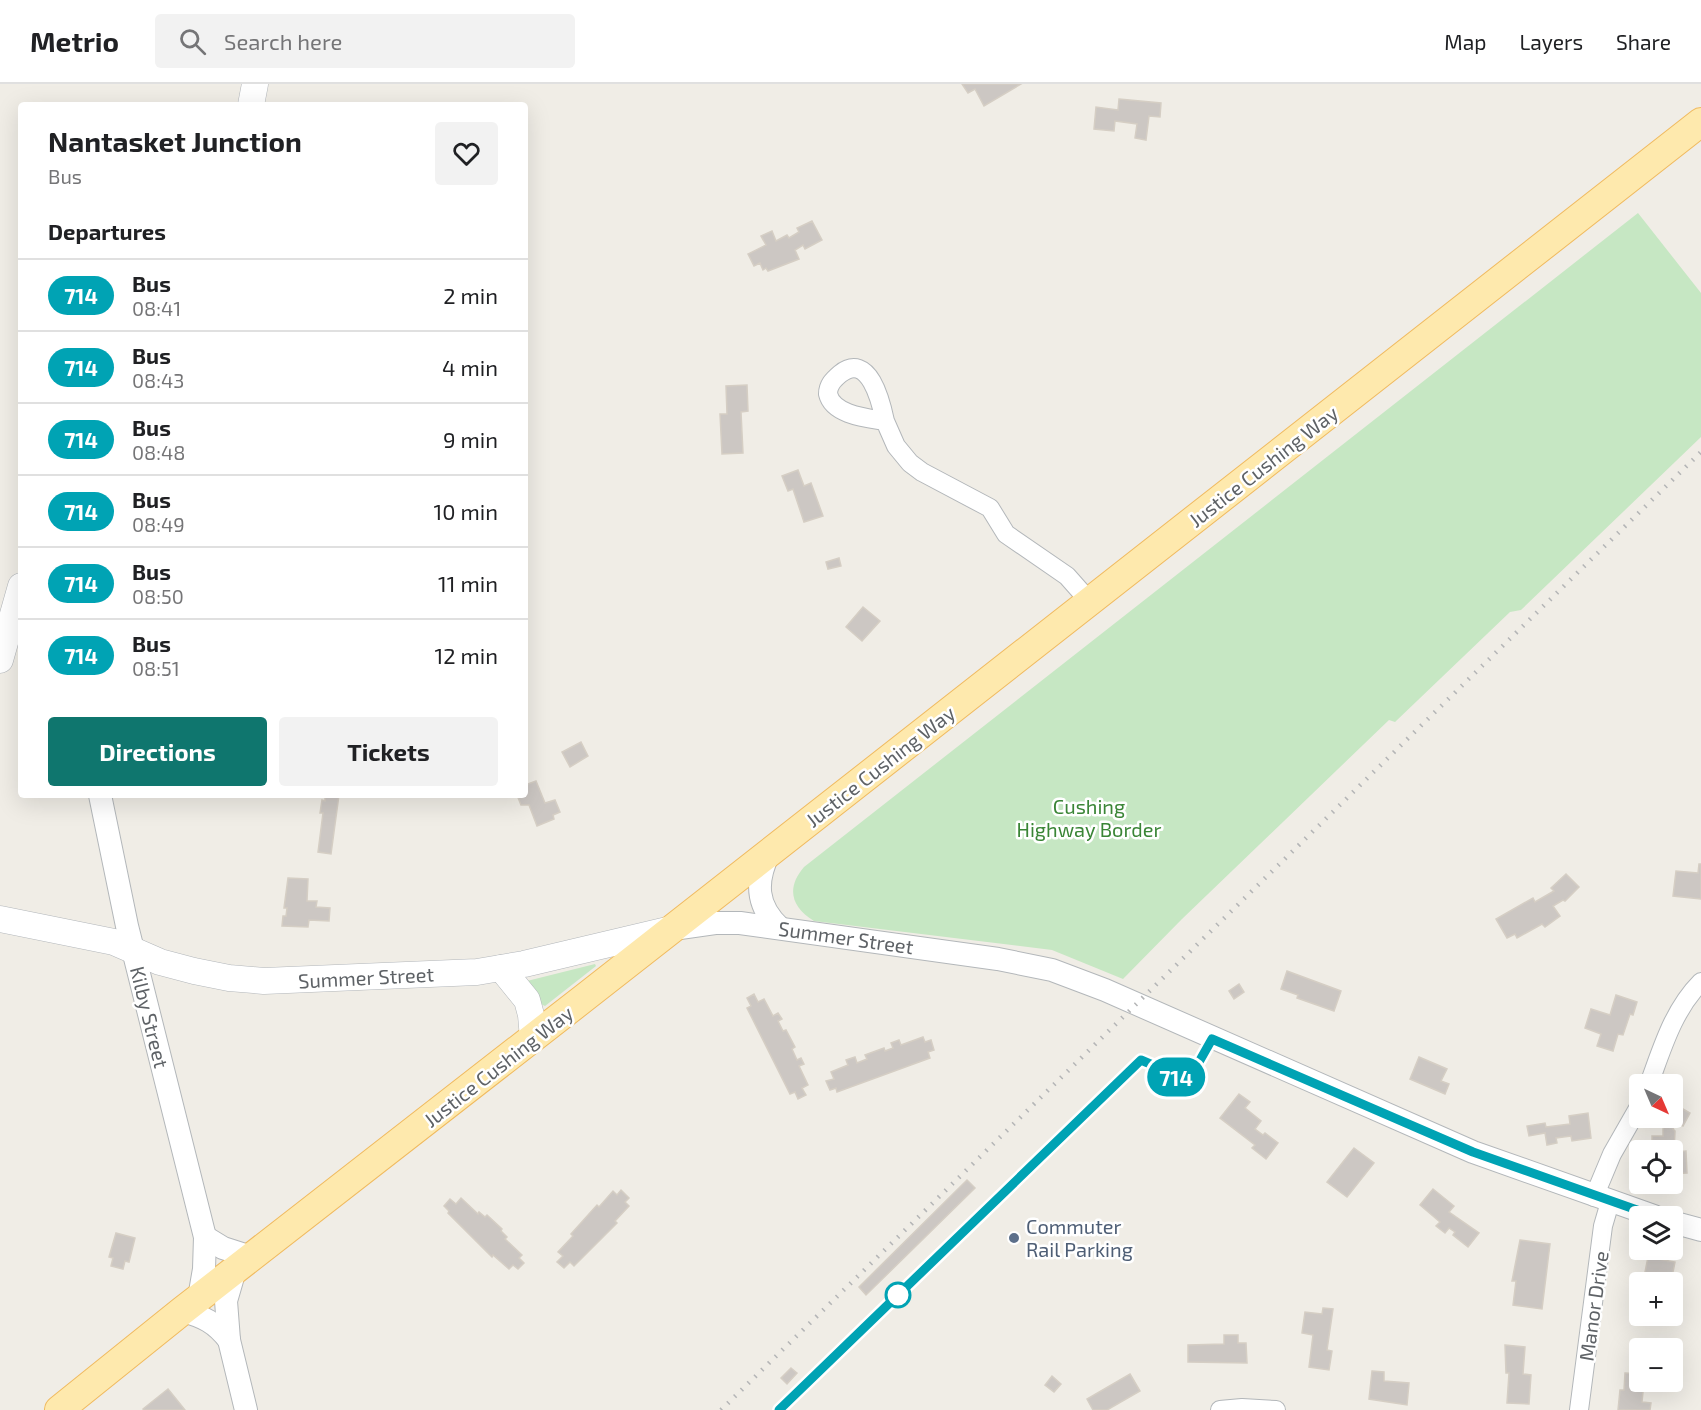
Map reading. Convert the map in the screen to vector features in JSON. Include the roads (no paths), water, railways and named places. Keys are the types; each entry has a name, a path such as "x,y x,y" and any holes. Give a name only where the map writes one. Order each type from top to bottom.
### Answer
{"main road":[{"path":"252,102 255,84"},
{"name":"Justice Cushing Way","path":"59,1410 191,1304 673,929 1701,122"},
{"path":"0,660 17,617"},
{"name":"Summer Street","path":"0,919 114,942 160,962 194,971 247,980 444,973 501,968 673,929"},
{"path":"501,968 527,1000 530,1007 532,1038"}],"street":[{"path":"885,421 896,446 916,468 986,506 992,511 1006,534 1067,576 1090,602"},
{"name":"Kilby Street","path":"101,798 134,950 205,1237 204,1269 191,1304"},
{"path":"769,853 762,868 759,897 771,919 780,928"},
{"name":"Summer Street","path":"673,929 731,923 780,928 998,959 1066,975 1473,1152 1629,1208"},
{"path":"1653,1074 1672,1025 1701,982"},
{"name":"Manor Drive","path":"1578,1410 1603,1226 1602,1199 1612,1154 1629,1124"},
{"path":"1683,1225 1701,1230"},
{"path":"205,1237 243,1264 226,1301 229,1340 246,1410"},
{"path":"191,1304 229,1340"},
{"path":"1220,1410 1242,1408 1276,1410"}],"railway":[{"path":"721,1410 1701,452"}],"place":[{"name":"Commuter Rail Parking","path":"1014,1238"}],"park label":[{"name":"Cushing Highway Border","path":"1089,818"}]}
